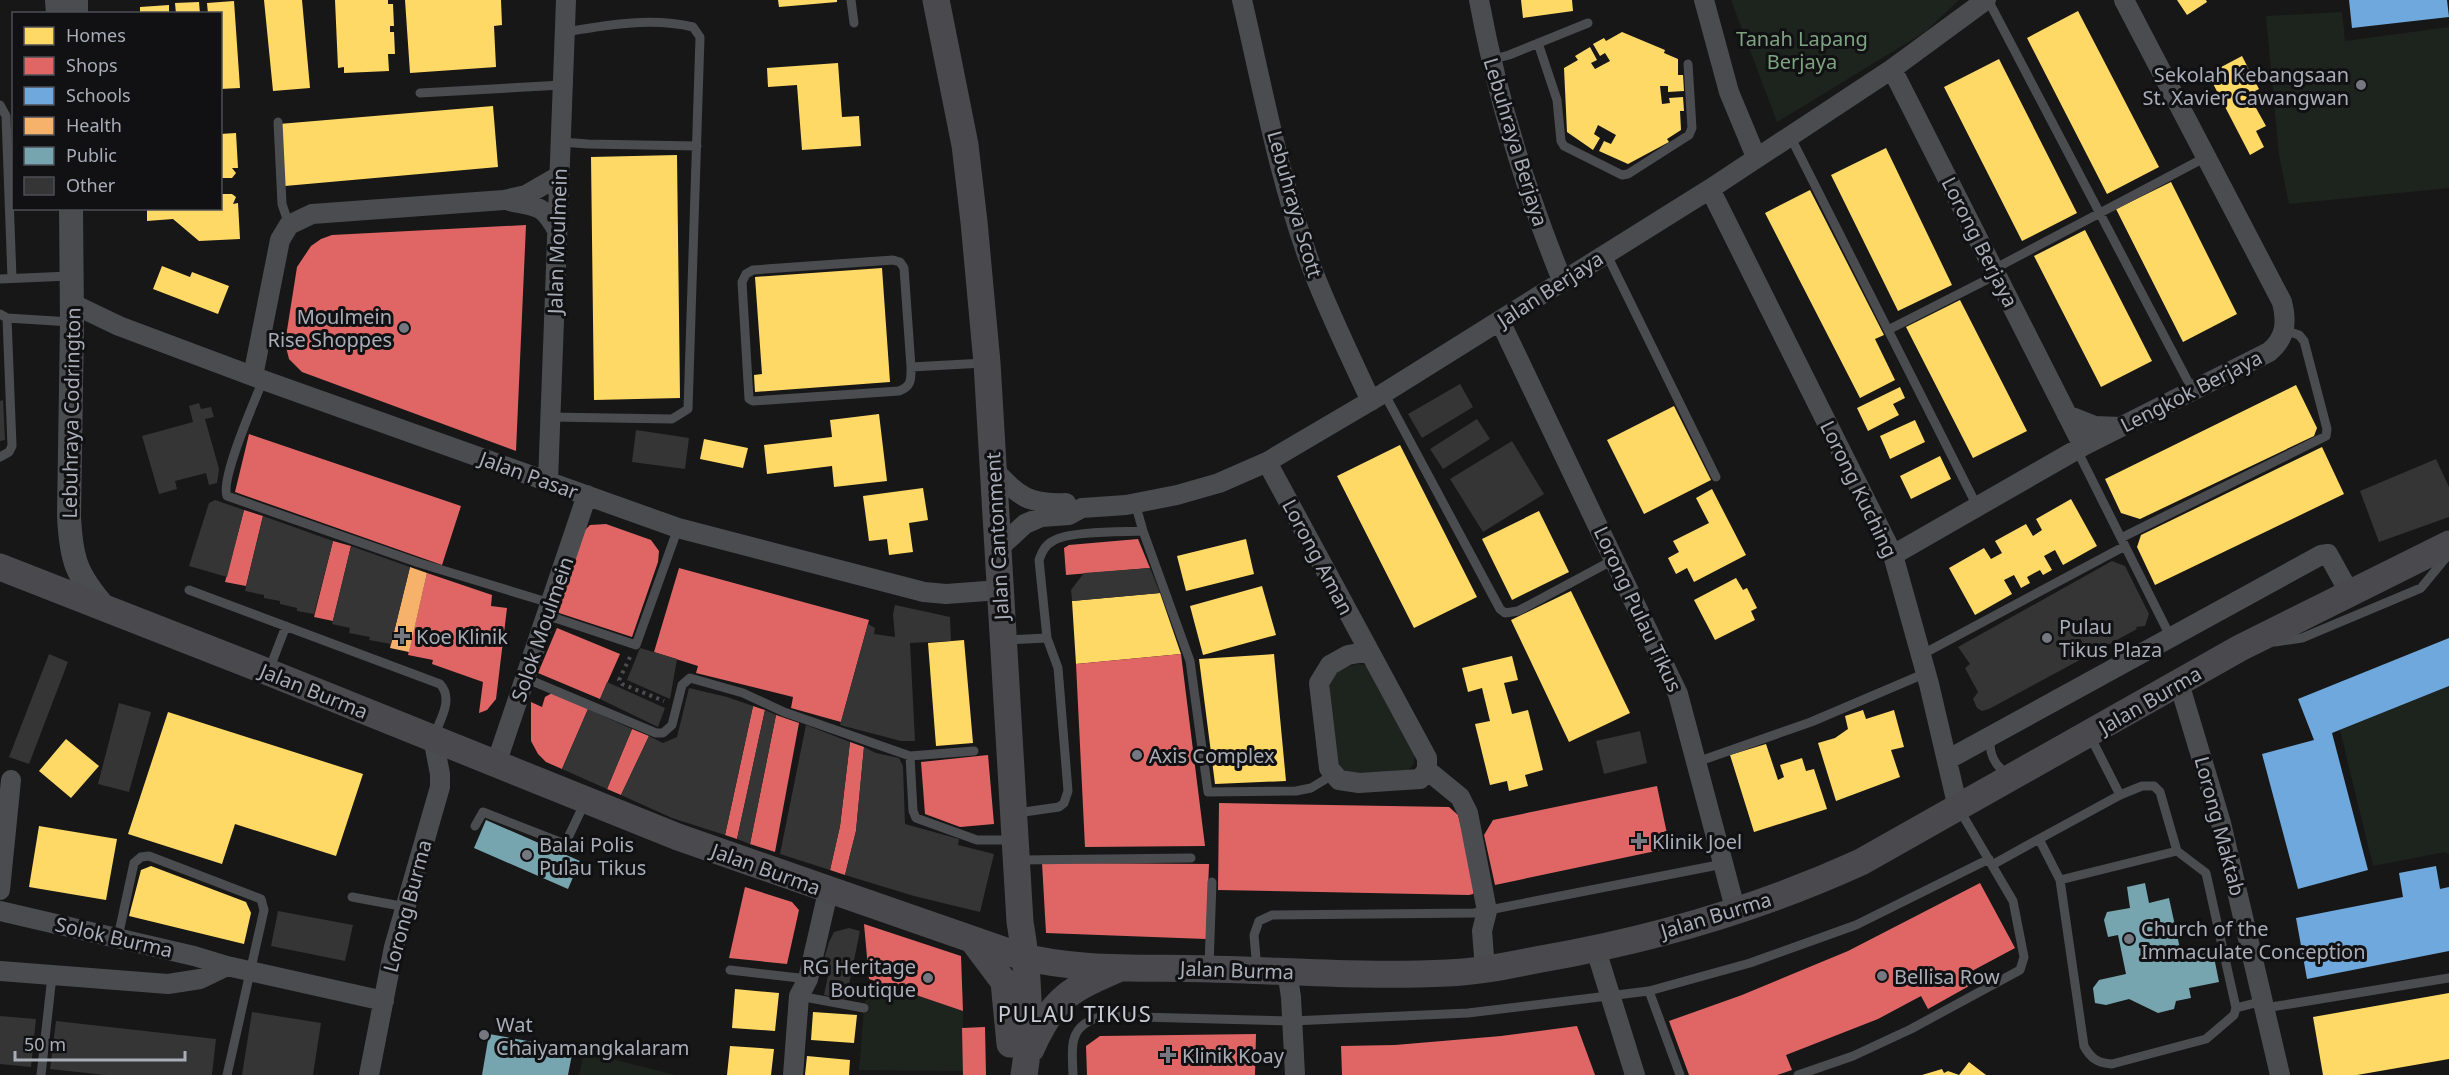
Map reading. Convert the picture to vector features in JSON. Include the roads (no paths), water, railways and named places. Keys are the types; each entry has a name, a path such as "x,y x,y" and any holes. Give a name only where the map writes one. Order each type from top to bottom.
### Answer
{"main road":[{"name":"Jalan Cantonment","path":"936,0 965,145 987,363 1020,922 1026,958 1023,1069"},
{"name":"Jalan Burma","path":"0,567 678,837 828,892 1026,958 1048,962 1124,966 1322,973 1447,973 1485,969 1596,950 1736,912 1818,881 1862,862 2240,648 2449,544"},
{"path":"974,942 1004,982 1012,1059 1023,1069 1041,1026 1058,1002 1077,988 1124,966"}],"street":[{"name":"Jalan Moulmein","path":"548,481 566,0"},
{"name":"Lebuhraya Scott","path":"1242,0 1286,185 1300,231 1332,318 1378,397"},
{"name":"Lebuhraya Berjaya","path":"1479,0 1490,60 1508,130 1533,207 1562,280"},
{"path":"1704,0 1729,92 1756,157"},
{"name":"Jalan Berjaya","path":"998,549 1025,524 1041,517 1069,514 1082,508 1135,503 1177,495 1219,483 1267,462 1378,397 1710,189 1892,69 1987,0"},
{"path":"2124,0 2282,302 2286,323 2284,330"},
{"name":"Lorong Berjaya","path":"1892,69 2067,415 2080,448"},
{"path":"258,378 280,240 289,225 312,214 504,200 526,195 559,176"},
{"name":"Lorong Kuching","path":"1710,189 1893,555 1923,664 1958,808"},
{"path":"504,200 542,208 548,213 557,230"},
{"name":"Lebuhraya Codrington","path":"71,210 73,313 70,544 80,574 105,608"},
{"name":"Jalan Pasar","path":"73,313 118,326 678,528 924,592 946,594 1000,590"},
{"name":"Lorong Pulau Tikus","path":"1500,321 1672,679 1697,762 1736,912"},
{"name":"Lengkok Berjaya","path":"1893,555 2080,448 2269,352 2282,338 2284,330"},
{"path":"2067,415 2095,426 2121,427"},
{"name":"Lorong Aman","path":"1267,462 1427,759 1427,770"},
{"name":"Jalan Berjaya","path":"994,470 1010,487 1024,497 1043,504 1070,503 1082,508"},
{"name":"Solok Moulmein","path":"496,764 587,495"},
{"path":"1947,760 2321,555 2328,554 2332,559 2349,592"},
{"path":"1369,651 1348,656 1330,665 1319,683 1329,768 1339,780 1359,783 1420,779 1427,770 1460,797 1468,813 1487,911 1482,931 1485,969"},
{"name":"Lorong Maktab","path":"2179,683 2221,823 2280,1075"},
{"name":"Lorong Burma","path":"369,1075 394,946 440,788 440,774 433,738"},
{"path":"0,890 10,780"},
{"path":"794,1075 803,988 828,892"},
{"name":"Solok Burma","path":"0,911 384,1001"},
{"path":"1596,950 1635,1075"},
{"name":"Solok Burma","path":"0,971 168,984 200,979 227,966"},
{"path":"1287,970 1294,1075"}],"lane":[{"path":"851,0 854,23"},
{"path":"1987,0 2193,391"},
{"path":"550,417 672,419 688,409 700,37 693,27 671,22 611,25 564,32"},
{"path":"1490,60 1509,55 1588,23"},
{"path":"1538,43 1557,100 1561,141 1564,146 1622,176 1629,174 1689,135 1692,128 1688,63"},
{"path":"420,93 562,85"},
{"path":"0,105 10,116 12,278"},
{"path":"278,122 282,204 289,225"},
{"path":"1790,135 1977,506"},
{"path":"561,142 697,146"},
{"path":"1888,330 2206,157"},
{"path":"1606,253 1716,477"},
{"path":"893,260 900,262 904,268 911,367 911,382 907,388 899,391 753,401 749,399 742,282 746,274 753,270 893,260"},
{"path":"0,279 72,276"},
{"path":"0,457 9,452 12,446 4,316 73,313"},
{"path":"1697,762 1811,722 1923,664 2123,542 2326,436 2327,429 2304,341 2299,335 2284,330"},
{"path":"911,367 987,363"},
{"path":"258,378 225,487 227,496 548,609 636,645 678,528"},
{"path":"1378,397 1500,609 1505,613 1518,611 1615,560"},
{"path":"2080,448 2123,542 2170,636"},
{"path":"1135,503 1190,661 1208,792 1296,791 1311,788 1334,774"},
{"path":"1014,813 1059,807 1067,797 1058,668 1047,638 1039,560 1043,550 1053,541 1066,536 1143,531"},
{"path":"2240,648 2302,638 2421,588 2449,553"},
{"path":"189,590 440,684 446,691 447,700 433,738"},
{"path":"268,672 286,626"},
{"path":"1004,641 1047,638"},
{"path":"525,678 656,733 668,730 682,685 690,678 743,693 794,716 910,756 974,751"},
{"path":"2089,734 2120,795"},
{"path":"1990,737 1989,749 1994,762 2002,771 2012,776"},
{"path":"910,756 913,811 916,818 977,840 1017,850 1191,858"},
{"path":"1073,1075 1073,1040 1078,1029 1088,1020 1102,1016 1292,1021 1468,1013 1611,997 1649,990 1750,963 1856,925 2039,839 2120,795 2142,786 2154,786 2160,792 2177,851 2206,873 2236,1008 2235,1015 2206,1039 2112,1064 2100,1064 2089,1056 2084,1046 2060,880 2039,839"},
{"path":"475,826 483,812 565,844 586,800"},
{"path":"1798,1075 1853,1056 1911,1029 2020,970 2024,957 2015,909 1991,862 1958,808"},
{"path":"2060,880 2177,851"},
{"path":"118,937 134,863 141,857 149,856 261,899 264,910 227,1075"},
{"path":"1257,970 1254,935 1259,921 1272,915 1474,913 1723,864"},
{"path":"1209,969 1212,882"},
{"path":"352,897 406,907"},
{"path":"730,970 803,988 864,1008"},
{"path":"41,1075 52,976"},
{"path":"2236,1008 2449,978"},
{"path":"1649,990 1680,1075"}],"place":[{"name":"Sekolah Kebangsaan St. Xavier Cawangwan","path":"2361,85"},
{"name":"Moulmein Rise Shoppes","path":"404,328"},
{"name":"Koe Klinik","path":"402,636"},
{"name":"Pulau Tikus Plaza","path":"2047,638"},
{"name":"Axis Complex","path":"1137,755"},
{"name":"Klinik Joel","path":"1639,841"},
{"name":"Balai Polis Pulau Tikus","path":"527,855"},
{"name":"Church of the Immaculate Conception","path":"2129,939"},
{"name":"Bellisa Row","path":"1882,976"},
{"name":"RG Heritage Boutique","path":"928,978"},
{"name":"Wat Chaiyamangkalaram","path":"484,1035"},
{"name":"Klinik Koay","path":"1168,1055"}],"district":[{"name":"PULAU TIKUS","path":"1075,1013"}],"park label":[{"name":"Tanah Lapang Berjaya","path":"1802,50"}]}
